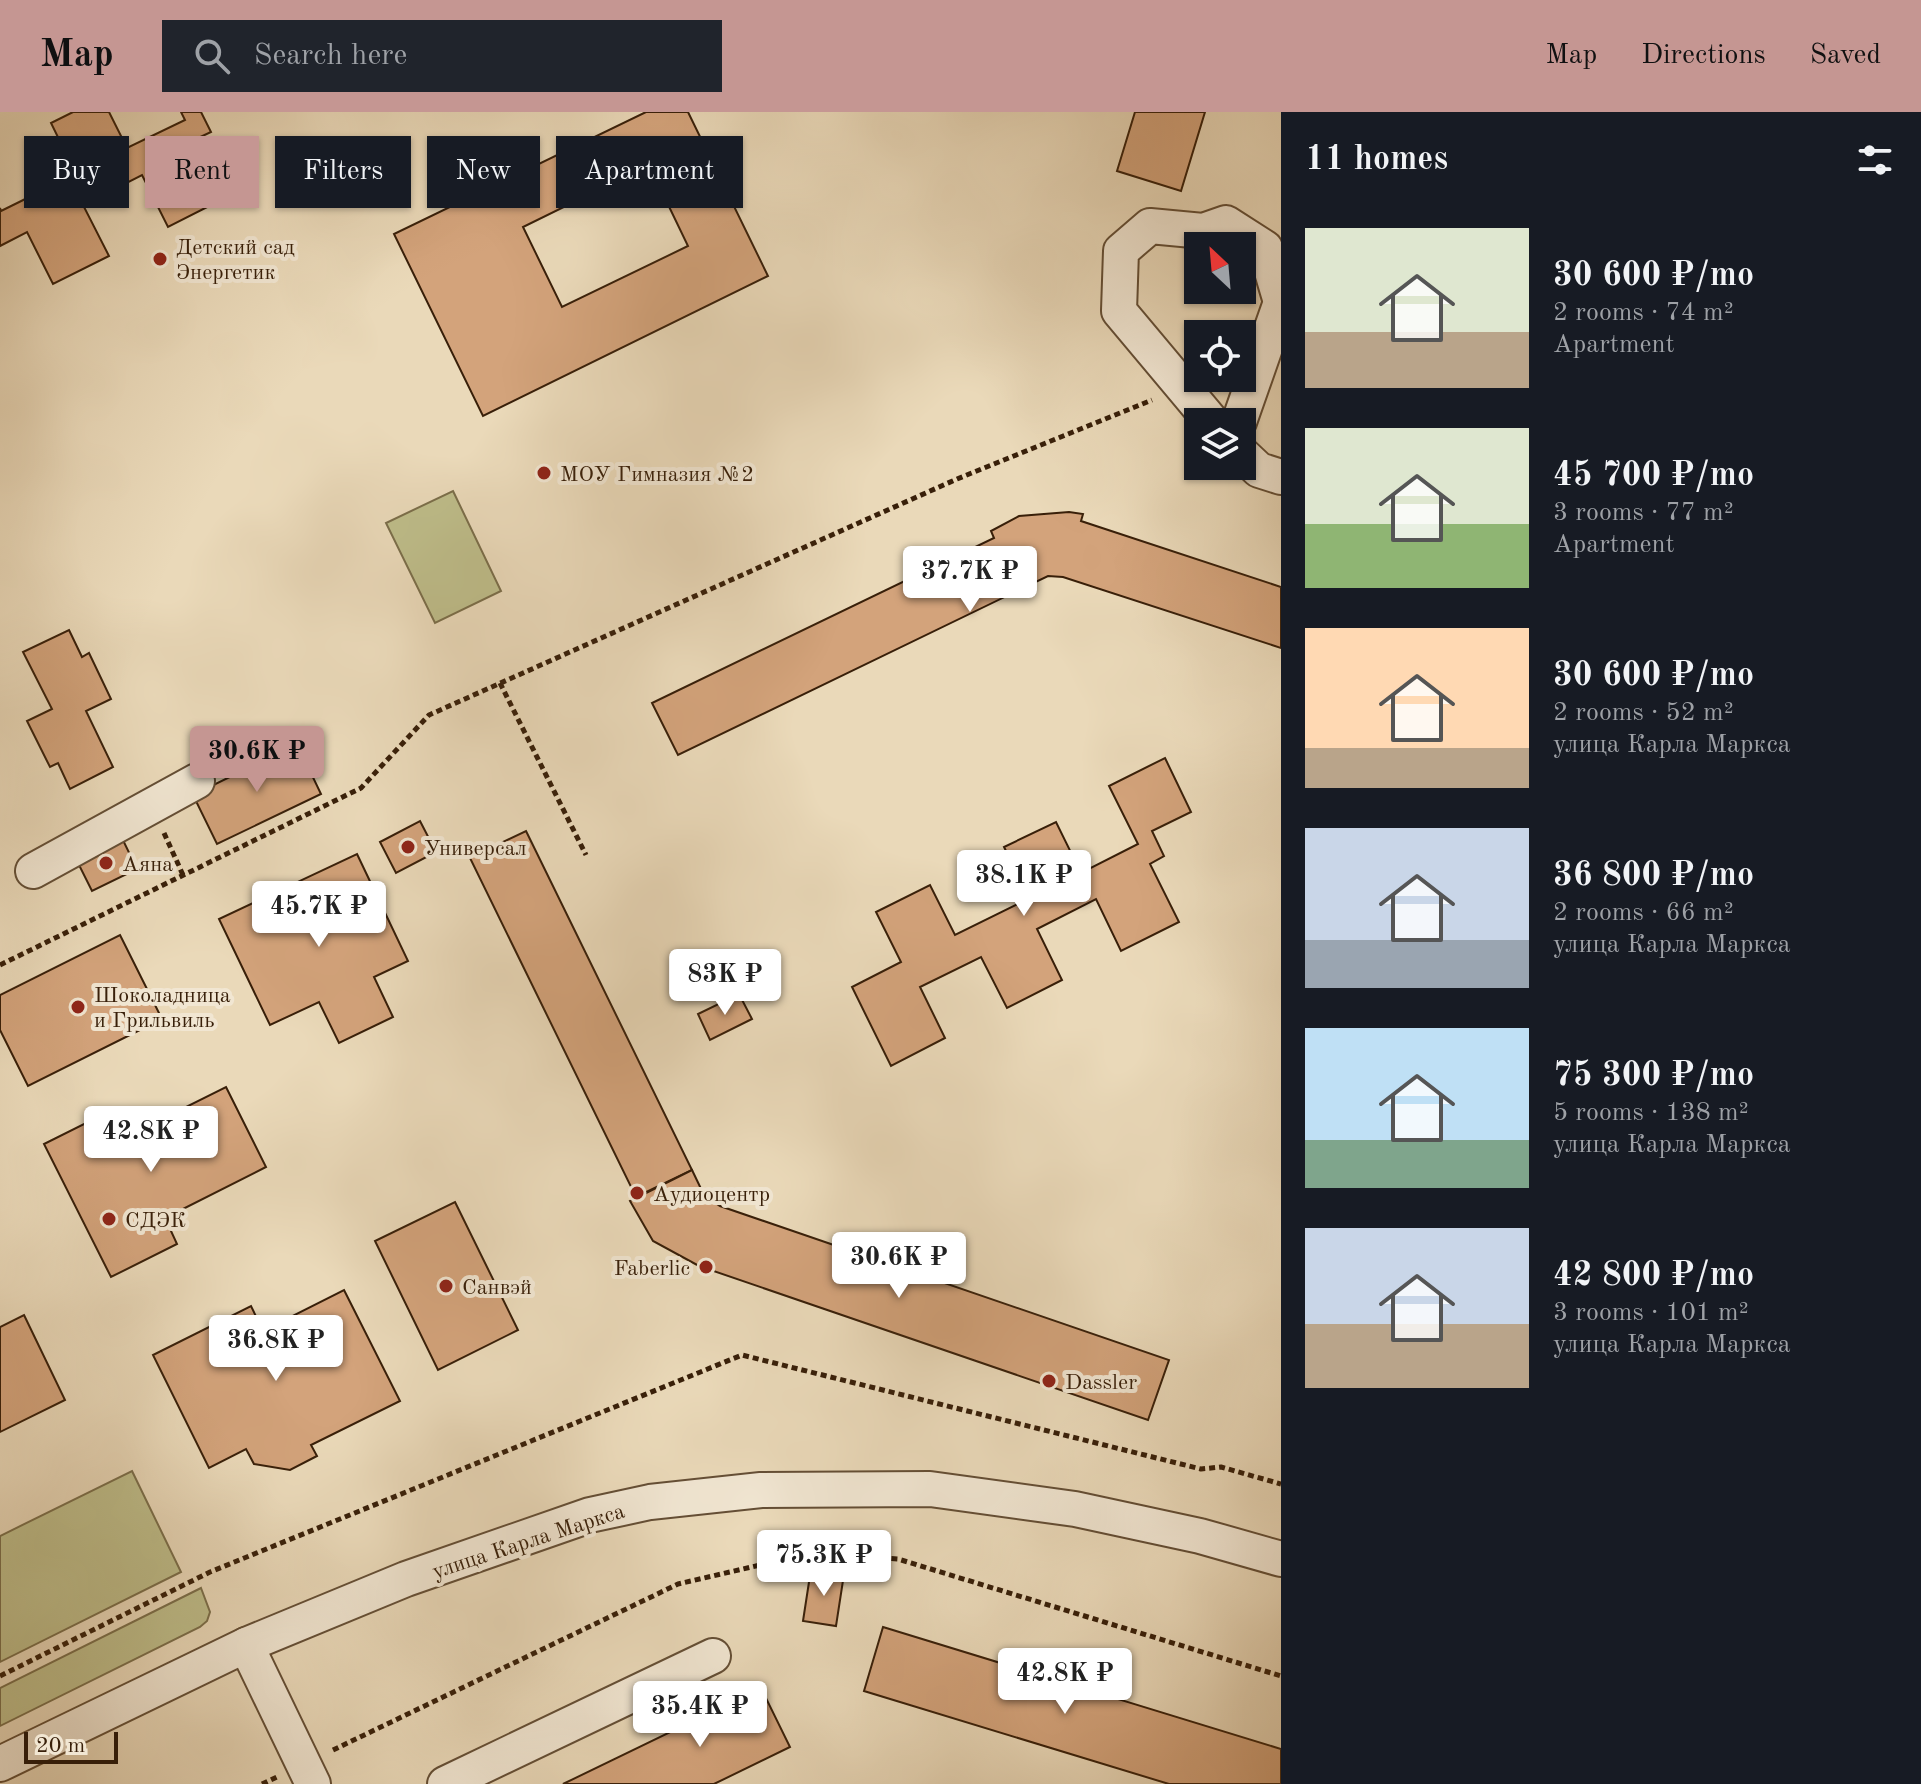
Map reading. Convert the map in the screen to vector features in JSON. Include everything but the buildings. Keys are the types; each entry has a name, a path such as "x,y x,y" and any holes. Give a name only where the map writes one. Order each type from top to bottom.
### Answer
{"street":[{"path":"1200,408 1119,311 1121,251 1150,226 1203,231 1226,223 1265,248 1281,302 1244,408"},
{"path":"1256,467 1281,477"},
{"path":"33,871 197,781"},
{"name":"улица Карла Маркса","path":"0,1764 246,1645 406,1579 590,1515 650,1502 761,1490 945,1491 1075,1509 1200,1536 1281,1559"},
{"path":"246,1645 308,1774"},
{"path":"445,1784 713,1656"}],"path":[{"path":"0,965 361,788 429,715 957,479 1182,388"},
{"path":"500,683 586,855"},
{"path":"151,806 183,875"},
{"path":"262,1784 308,1774 678,1584 812,1553 898,1559 1281,1676"}],"shaded area":[{"path":"453,491 501,591 435,623 386,523"},
{"path":"132,1471 181,1572 0,1662 0,1536"},
{"path":"201,1588 210,1612 207,1621 200,1627 0,1726 0,1688"}],"place":[{"name":"Детский сад Энергетик","path":"160,259"},
{"name":"МОУ Гимназия №2","path":"544,473"},
{"name":"Универсал","path":"408,847"},
{"name":"Аяна","path":"106,863"},
{"name":"Шоколадница и Грильвиль","path":"78,1007"},
{"name":"Аудиоцентр","path":"637,1193"},
{"name":"СДЭК","path":"109,1219"},
{"name":"Faberlic","path":"706,1267"},
{"name":"Санвэй","path":"446,1286"},
{"name":"Dassler","path":"1049,1381"}]}
